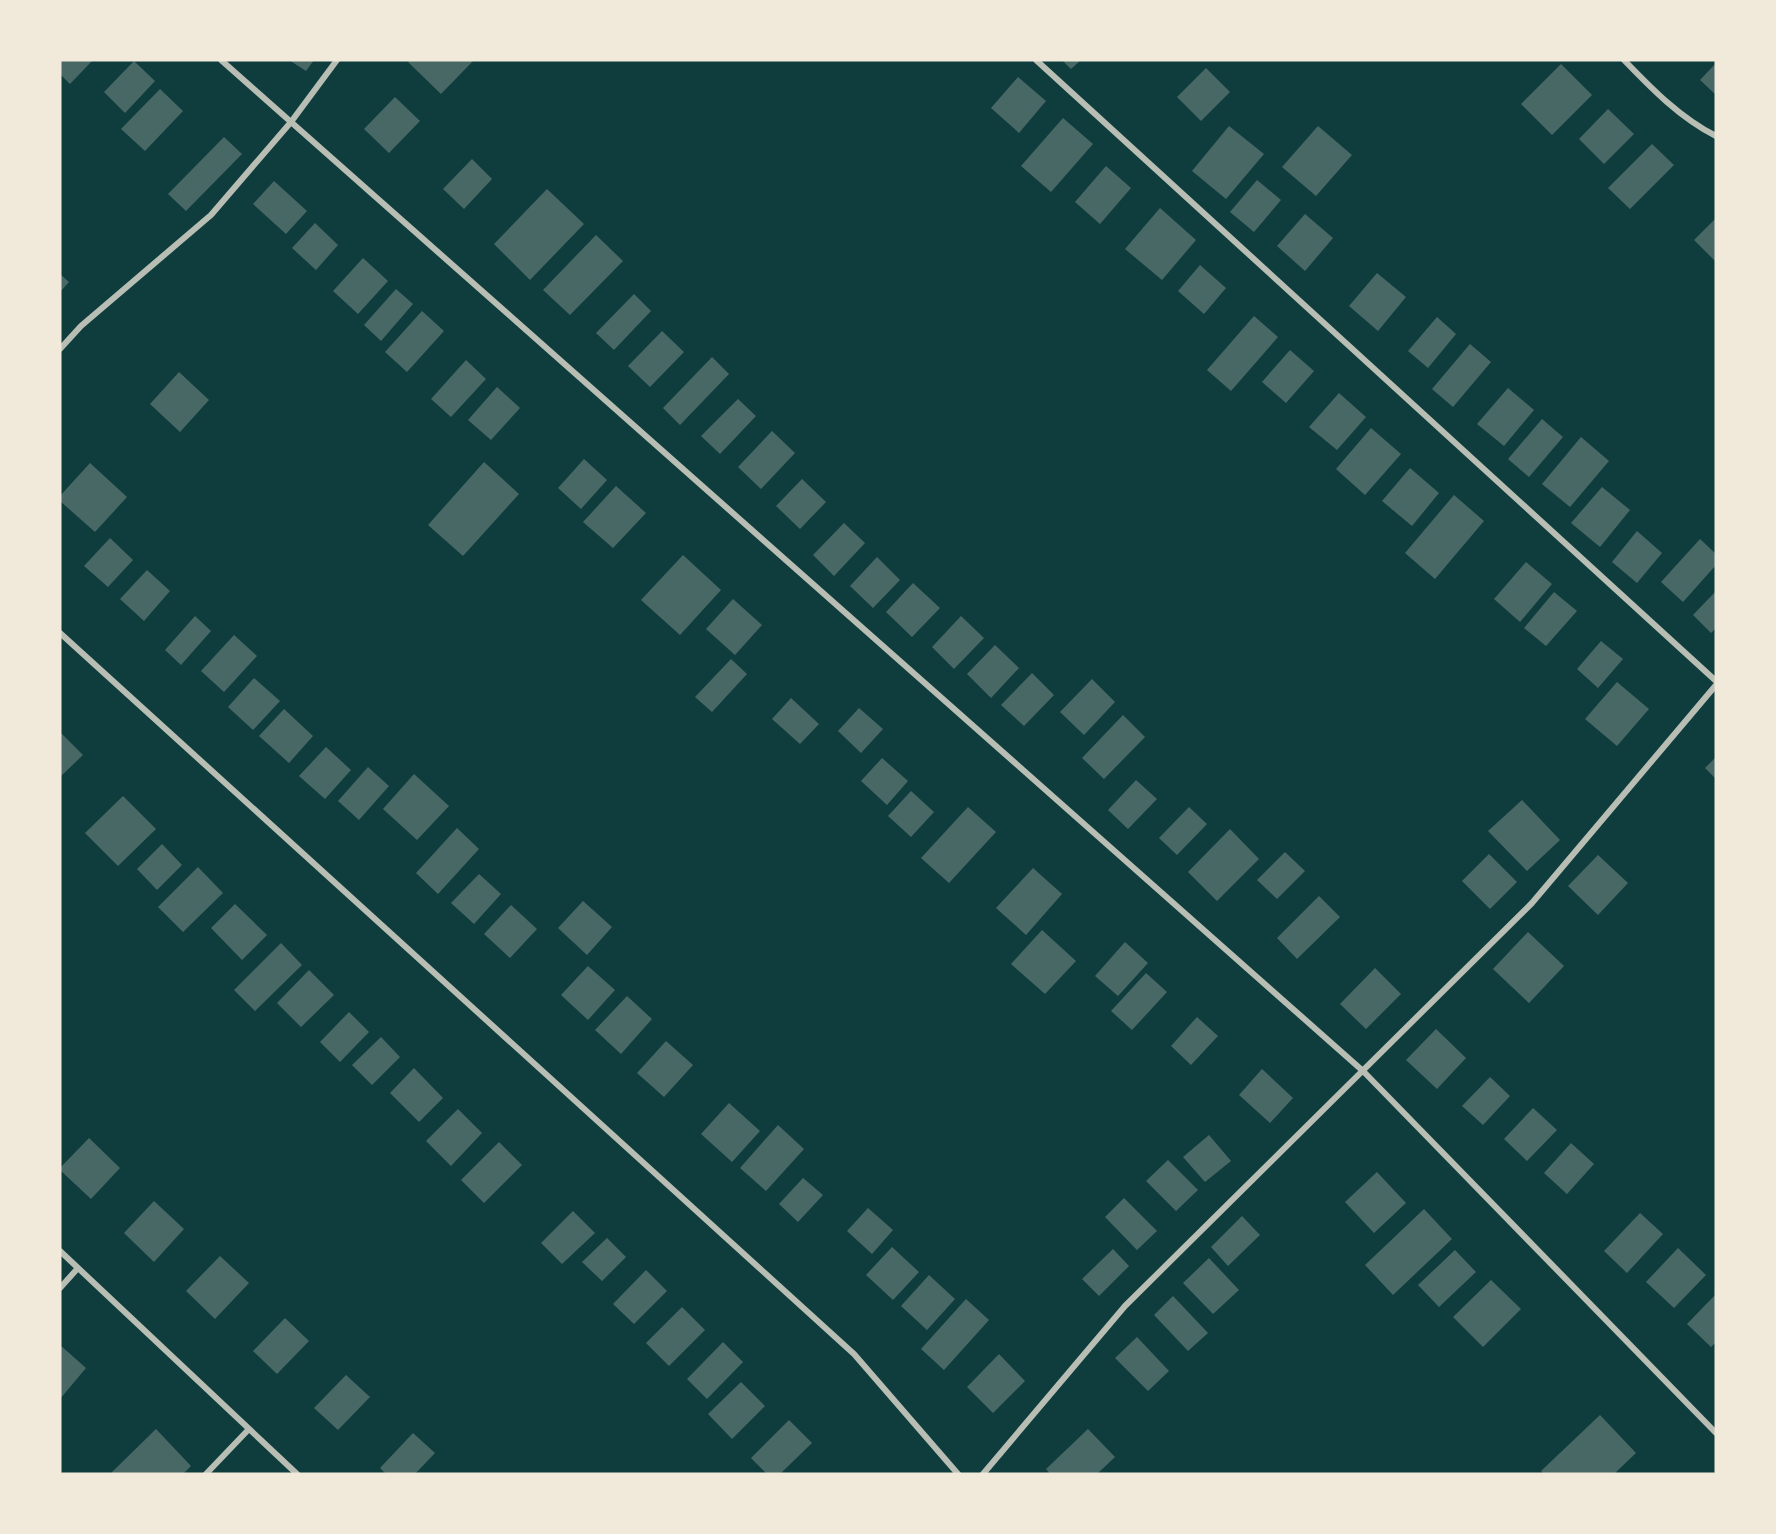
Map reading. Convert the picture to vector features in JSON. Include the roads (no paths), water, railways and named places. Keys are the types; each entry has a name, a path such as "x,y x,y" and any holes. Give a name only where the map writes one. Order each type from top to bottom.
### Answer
{"street":[{"path":"220,60 1363,1071 1716,1433"},
{"path":"60,349 81,326 212,215 291,122 337,60"},
{"path":"983,1474 1125,1306 1532,903 1716,683 1036,60"},
{"path":"1624,60 1655,93 1716,136"},
{"path":"60,633 855,1354 958,1474"},
{"path":"60,1251 297,1474"},
{"path":"60,1288 78,1268"},
{"path":"206,1474 249,1429"}]}
